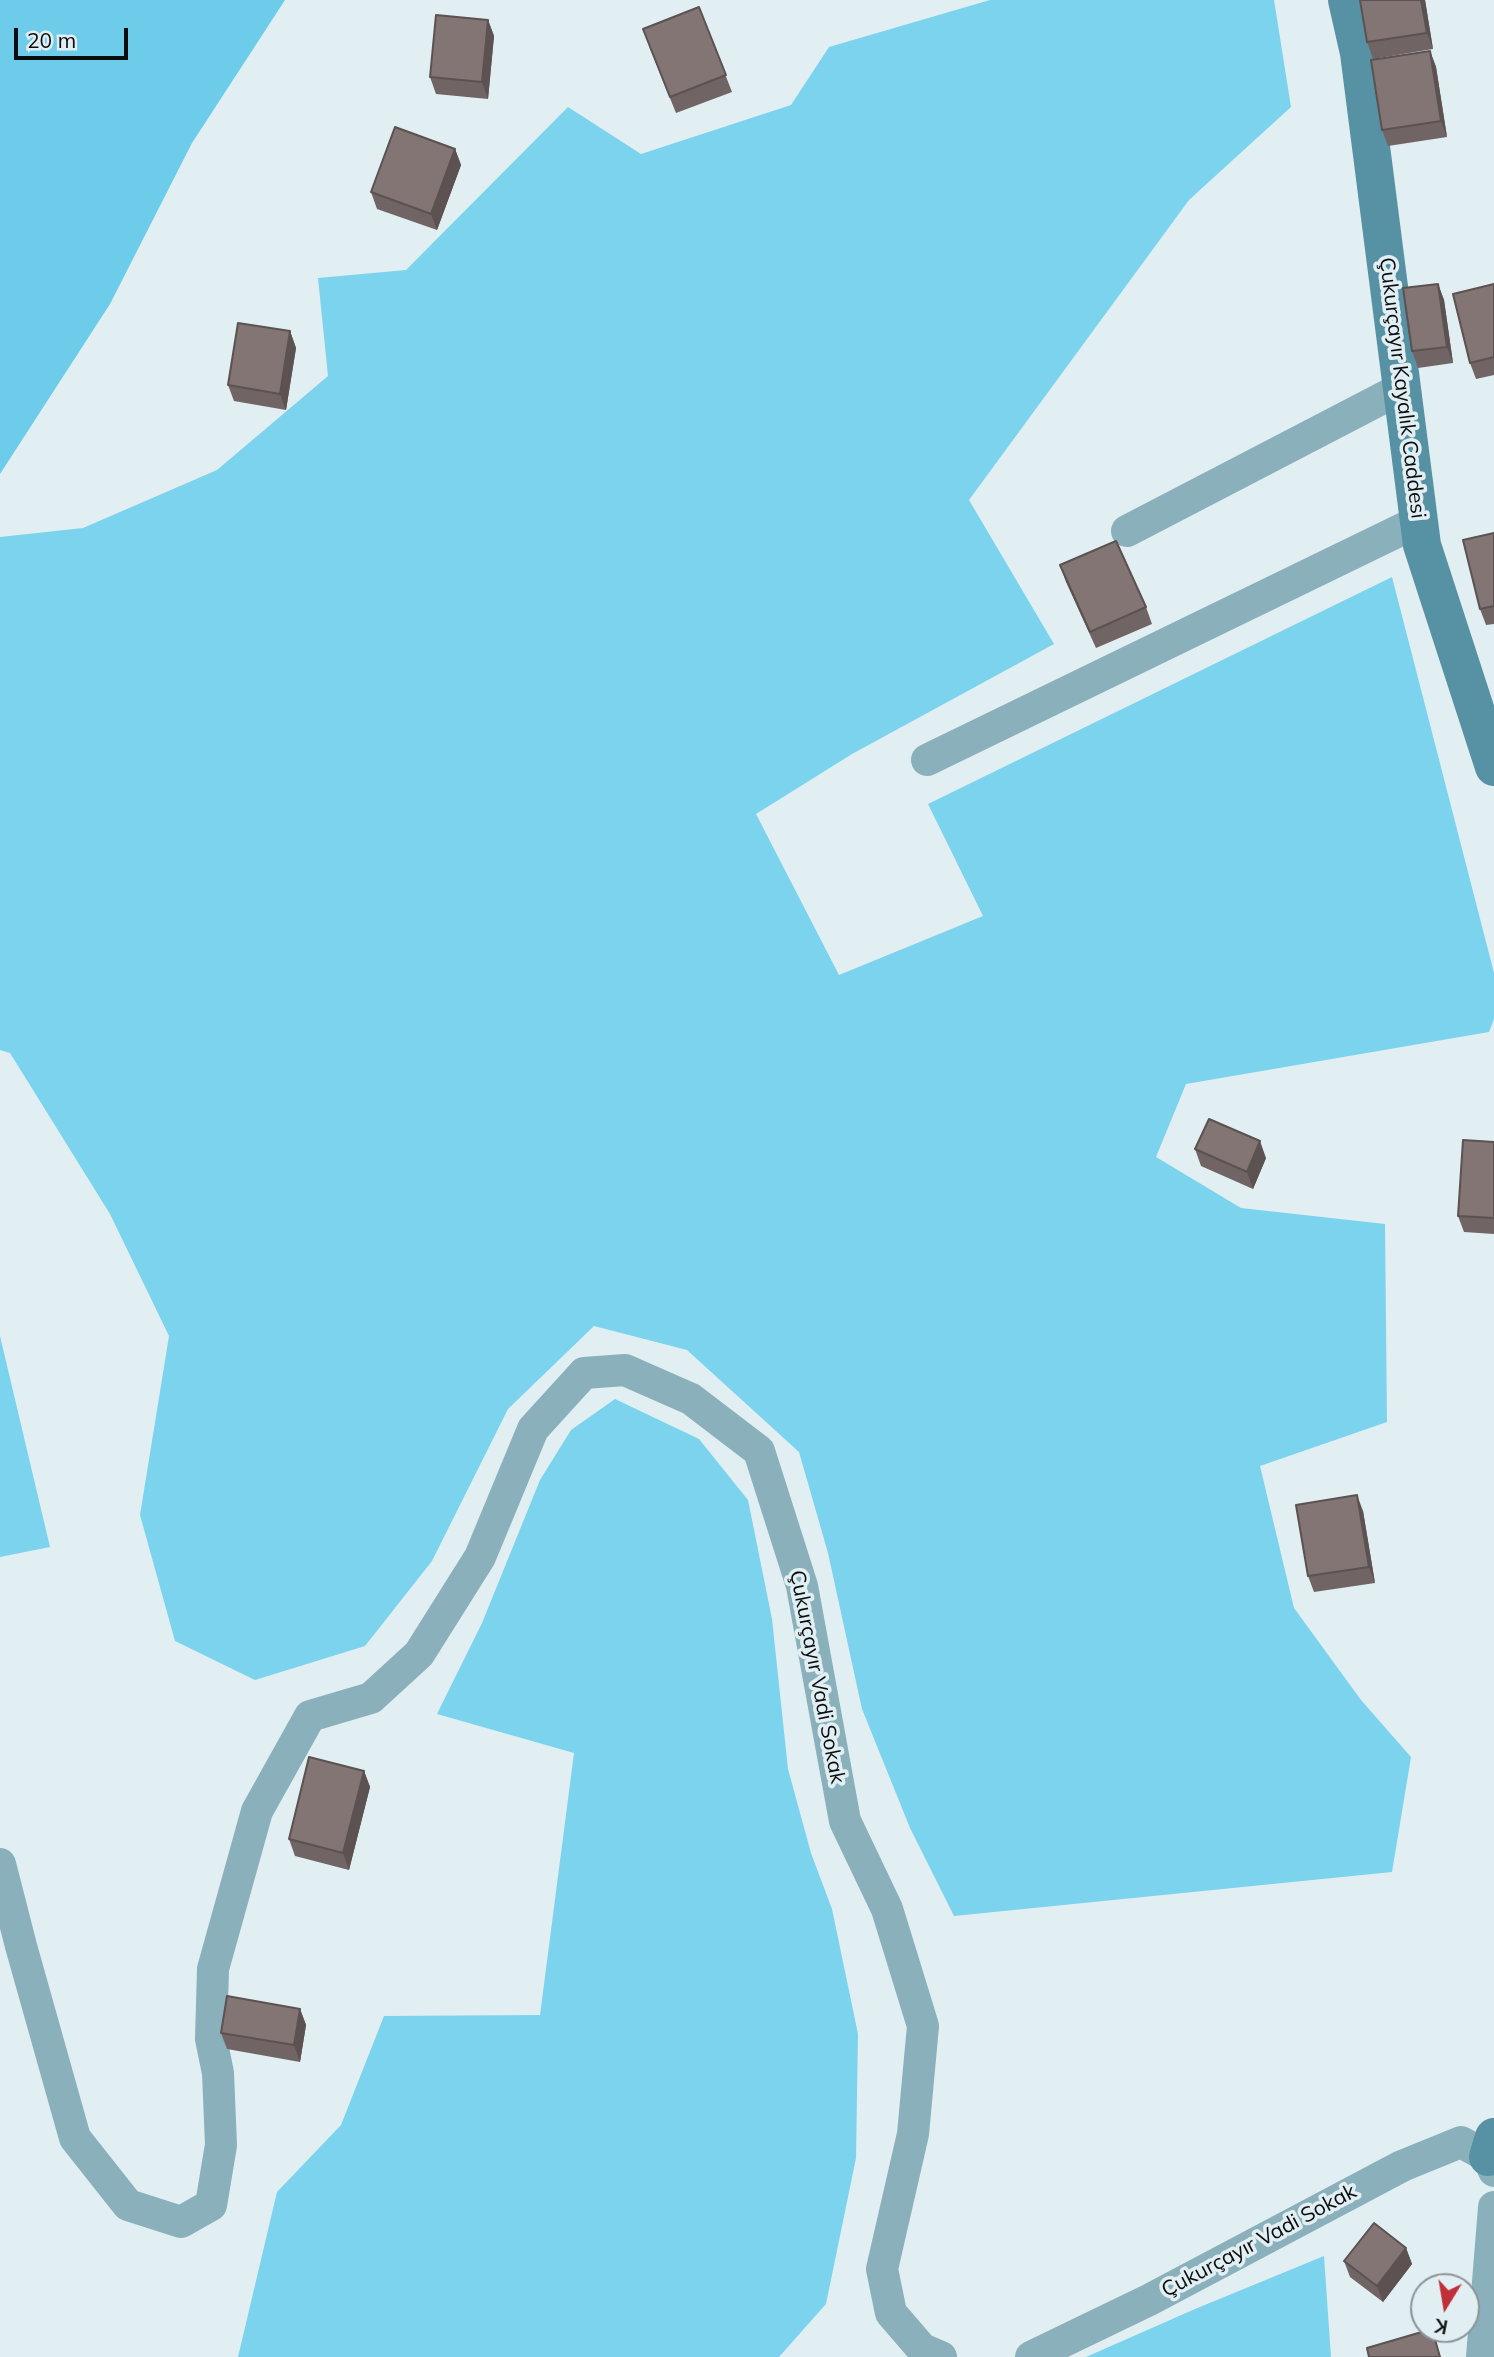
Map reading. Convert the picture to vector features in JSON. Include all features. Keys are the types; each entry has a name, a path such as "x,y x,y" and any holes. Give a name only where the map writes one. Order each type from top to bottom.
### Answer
{"street":[{"name":"Çukurçayır Kayalık Caddesi","path":"1348,0 1359,53 1422,545 1494,767"},
{"path":"1127,531 1402,388"},
{"path":"927,760 1419,522"},
{"name":"Çukurçayır Vadi Sokak","path":"0,1864 75,2138 128,2206 181,2222 211,2205 221,2145 218,2073 212,2039 213,1969 257,1811 310,1716 371,1698 419,1654 480,1557 533,1429 584,1373 625,1370 691,1399 759,1451 802,1586 845,1821 887,1909 923,2026 913,2134 882,2269 891,2313 922,2349 941,2357"},
{"name":"Çukurçayır Vadi Sokak","path":"1031,2357 1149,2300 1402,2166 1461,2142 1492,2155"},
{"path":"1482,2357 1494,2207"}],"shaded area":[{"path":"0,0 285,0 192,143 110,304 0,474"},
{"path":"990,0 1274,0 1291,107 1189,200 969,500 1054,644 852,754 756,814 839,975 983,916 928,804 1392,577 1494,973 1494,1019 1489,1032 1186,1084 1156,1157 1241,1208 1385,1224 1387,1422 1260,1466 1294,1608 1361,1700 1411,1757 1392,1872 954,1916 910,1828 862,1709 828,1553 799,1452 687,1350 594,1326 508,1409 432,1561 365,1646 255,1680 175,1641 140,1515 169,1336 110,1214 10,1053 0,1050 0,537 83,528 217,470 328,376 318,278 406,270 568,107 641,154 791,105 829,47"},
{"path":"0,1336 50,1547 0,1557"},
{"path":"615,1399 699,1439 748,1500 772,1619 788,1769 811,1853 832,1909 858,2034 856,2158 826,2304 779,2357 238,2357 277,2192 341,2125 384,2016 540,2015 574,1753 437,1714 482,1623 540,1480 571,1430"},
{"path":"1324,2256 1331,2357 1086,2357 1195,2309"}],"building":[{"path":"1360,0 1421,0 1427,33 1367,42"},
{"path":"699,7 726,75 670,97 643,29"},
{"path":"436,15 488,20 482,82 430,77"},
{"path":"1430,51 1441,121 1382,130 1371,60"},
{"path":"395,127 455,149 431,214 371,192"},
{"path":"1438,284 1447,347 1412,351 1403,288"},
{"path":"1494,284 1494,357 1470,363 1453,294"},
{"path":"238,323 290,331 280,394 228,385"},
{"path":"1494,533 1494,606 1480,609 1463,540"},
{"path":"1116,541 1146,607 1090,632 1060,565"},
{"path":"1209,1119 1260,1141 1247,1172 1195,1149"},
{"path":"1463,1140 1494,1142 1494,1218 1458,1216"},
{"path":"1357,1495 1369,1567 1308,1576 1296,1505"},
{"path":"309,1757 364,1771 343,1853 289,1839"},
{"path":"227,1996 300,2009 294,2045 221,2033"},
{"path":"1374,2223 1406,2248 1377,2286 1344,2261"},
{"path":"1410,2335 1410,2343 1436,2343 1440,2357 1369,2357 1367,2348"}]}
